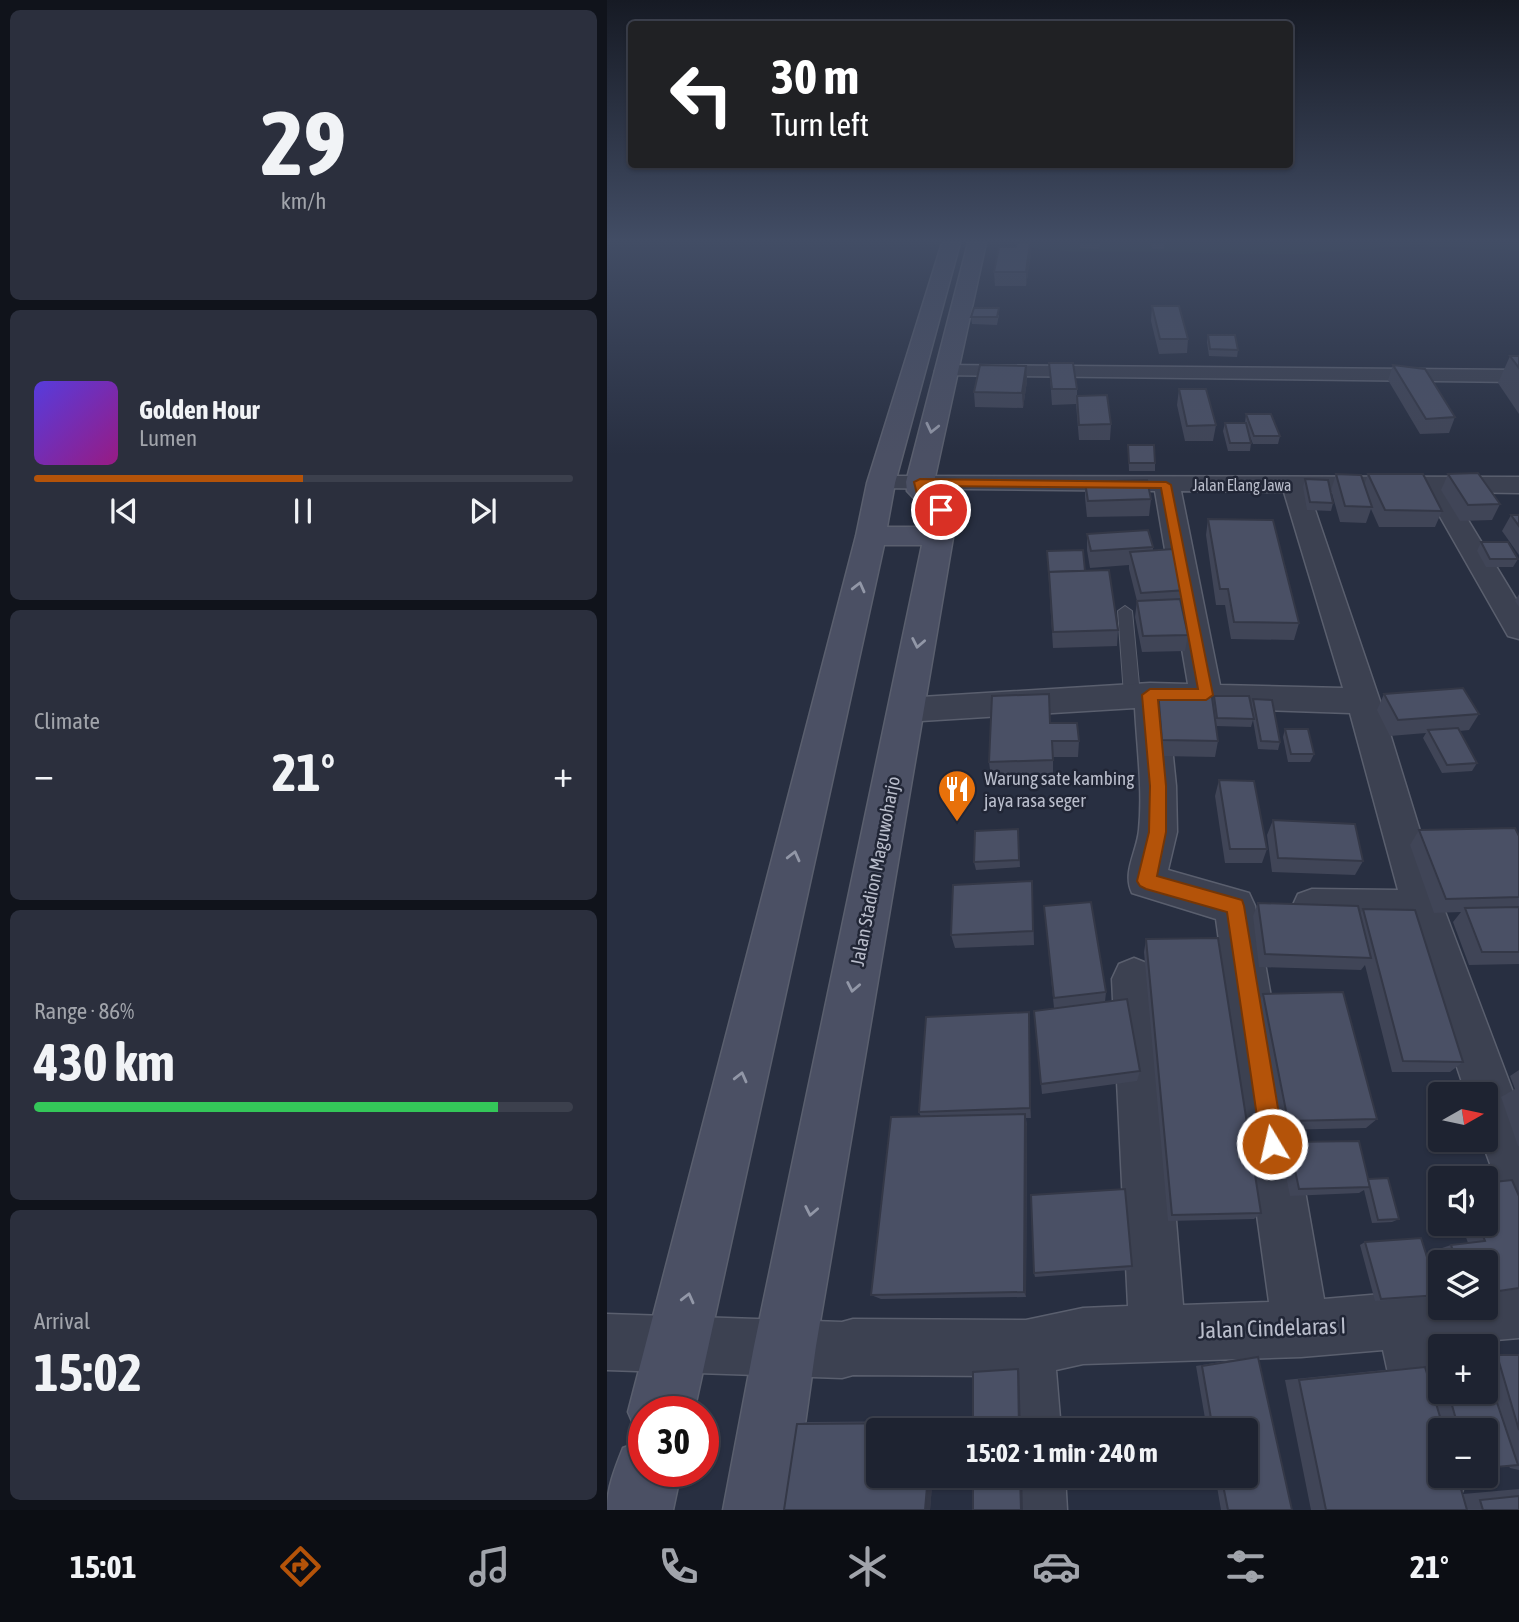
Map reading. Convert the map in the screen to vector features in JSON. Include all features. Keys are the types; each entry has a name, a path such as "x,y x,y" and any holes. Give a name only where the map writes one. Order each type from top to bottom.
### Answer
{"main road":[{"path":"900,482 936,313"},
{"path":"665,1396 871,536 900,482 945,371 959,313"},
{"name":"Jalan Stadion Maguwoharjo","path":"758,1510 785,1346 939,536 941,510 933,499 900,482"},
{"path":"871,536 939,536"},
{"path":"638,1510 643,1487"}],"street":[{"path":"945,371 1519,376"},
{"name":"Jalan Elang Jawa","path":"900,482 1519,485"},
{"path":"1166,485 1206,695"},
{"path":"1294,485 1363,701 1424,909 1519,1176"},
{"path":"1437,485 1519,629"},
{"path":"905,710 1141,695 1363,701"},
{"path":"1141,695 1158,786 1158,832 1146,881 1235,906 1424,909"},
{"path":"1235,906 1301,1329"},
{"path":"1134,979 1157,1333"},
{"name":"Jalan Cindelaras I","path":"607,1342 841,1350 853,1347 1026,1348 1083,1336 1301,1329 1519,1310"},
{"path":"1406,1320 1428,1418"},
{"path":"1026,1348 1030,1418"},
{"path":"1035,1488 1036,1510"},
{"path":"1444,1488 1449,1510"}],"lane":[{"path":"1125,611 1141,695"}],"building":[{"path":"972,313 998,313 997,317 971,317"},
{"path":"1154,313 1181,313 1188,339 1160,339"},
{"path":"1208,335 1235,335 1238,350 1210,349"},
{"path":"1510,356 1519,356 1519,368"},
{"path":"1049,363 1073,363 1077,389 1052,389"},
{"path":"980,365 1026,366 1022,393 974,392"},
{"path":"1393,365 1425,369 1455,417 1426,419"},
{"path":"1179,389 1206,389 1216,425 1187,426"},
{"path":"1107,395 1111,424 1079,425 1077,396"},
{"path":"1246,414 1271,414 1280,436 1254,436"},
{"path":"1225,423 1246,423 1251,443 1230,443"},
{"path":"1128,445 1154,445 1155,463 1129,463"},
{"path":"1478,473 1500,504 1468,505 1448,474"},
{"path":"1336,474 1361,475 1372,507 1345,506"},
{"path":"1368,474 1423,474 1442,511 1385,510"},
{"path":"1305,479 1328,480 1333,503 1310,502"},
{"path":"1147,480 1151,499 1088,501 1085,482"},
{"path":"1511,515 1519,515 1519,526"},
{"path":"1208,519 1273,520 1299,623 1234,622 1228,589 1220,589"},
{"path":"1148,530 1153,547 1091,551 1087,534"},
{"path":"1481,542 1508,542 1518,559 1490,559"},
{"path":"1173,549 1187,590 1141,593 1130,552"},
{"path":"1083,550 1085,571 1049,572 1049,575 1047,551"},
{"path":"1109,570 1118,630 1053,632 1049,572"},
{"path":"1180,599 1188,635 1143,636 1137,601"},
{"path":"1463,688 1479,714 1398,720 1384,694"},
{"path":"1158,690 1211,690 1218,741 1162,740"},
{"path":"1049,694 1050,723 1077,723 1079,741 1052,741 1053,760 989,762 992,696"},
{"path":"1214,696 1249,696 1254,719 1217,718"},
{"path":"1253,699 1272,700 1280,742 1261,741"},
{"path":"1458,728 1477,763 1447,765 1428,730"},
{"path":"1285,729 1308,729 1314,754 1291,754"},
{"path":"1219,780 1254,781 1267,849 1230,849"},
{"path":"1273,820 1355,824 1363,861 1278,858"},
{"path":"1515,828 1519,836 1519,897 1446,899 1419,830"},
{"path":"1018,829 1019,860 974,862 975,831"},
{"path":"1032,881 1033,931 951,935 953,885"},
{"path":"1091,902 1106,992 1054,998 1044,906"},
{"path":"1258,903 1358,906 1371,958 1265,954"},
{"path":"1519,907 1519,952 1482,952 1465,908"},
{"path":"1363,909 1415,910 1463,1062 1403,1061"},
{"path":"1218,938 1261,1213 1172,1215 1146,939"},
{"path":"1343,992 1377,1119 1288,1121 1263,994"},
{"path":"1127,999 1140,1071 1041,1084 1034,1011"},
{"path":"1029,1012 1030,1108 919,1112 926,1017"},
{"path":"1025,1114 1024,1292 871,1295 891,1117"},
{"path":"1359,1141 1370,1187 1299,1189 1289,1142"},
{"path":"1388,1178 1399,1219 1378,1220 1368,1179"},
{"path":"1512,1180 1519,1196 1519,1288 1498,1291 1498,1250 1453,1250 1451,1245 1485,1241 1483,1236 1498,1236 1498,1182"},
{"path":"1125,1189 1132,1266 1034,1273 1031,1195"},
{"path":"1421,1238 1428,1260 1428,1296 1381,1299 1365,1242"},
{"path":"1498,1355 1519,1355 1519,1430 1498,1358"},
{"path":"1258,1357 1292,1510 1228,1510 1224,1488 1258,1488 1258,1418 1211,1418 1202,1366"},
{"path":"1425,1367 1428,1377 1428,1404 1436,1404 1440,1418 1428,1418 1428,1488 1461,1488 1467,1510 1326,1510 1299,1380"},
{"path":"1018,1369 1019,1418 973,1418 973,1372"},
{"path":"1452,1404 1497,1404 1518,1465 1498,1467 1498,1418 1456,1418"},
{"path":"866,1423 866,1488 927,1488 925,1510 784,1510 797,1424"},
{"path":"973,1488 1020,1488 1021,1510 973,1510"},
{"path":"1519,1496 1519,1510 1483,1510 1480,1500"}],"place":[{"name":"Warung sate kambing jaya rasa seger","path":"957,823"}],"route":[{"path":"941,510 933,499 921,491 920,482 1166,485 1206,695 1150,695 1158,786 1158,832 1146,881 1235,906 1272,1144"}]}
